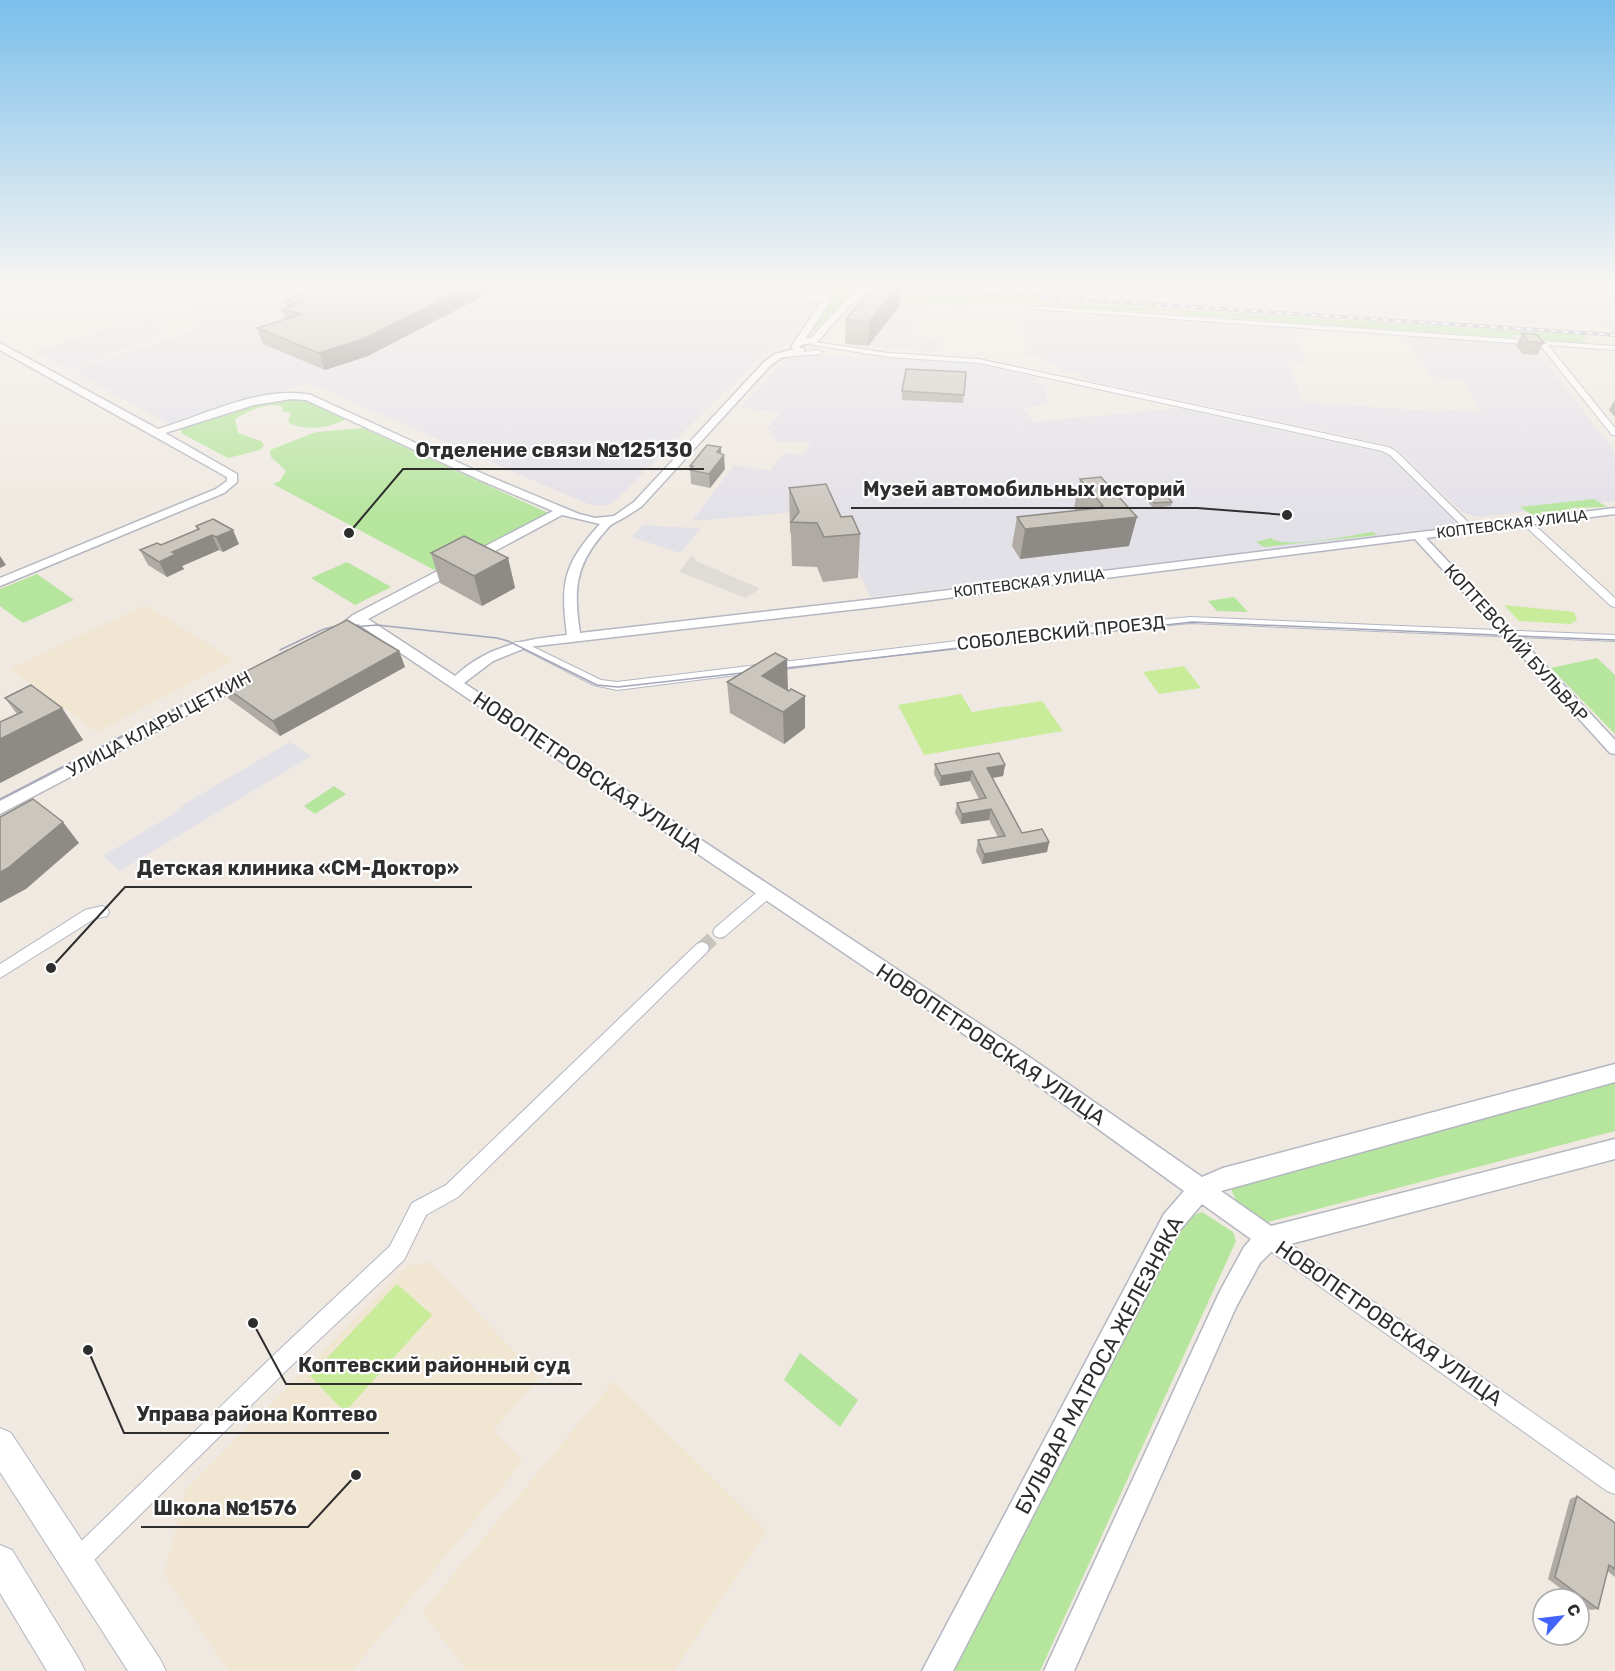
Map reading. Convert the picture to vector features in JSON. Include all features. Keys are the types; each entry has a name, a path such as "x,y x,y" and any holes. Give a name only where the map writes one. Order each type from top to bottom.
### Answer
{"main road":[{"path":"0,1444 78,1560 148,1671"},
{"path":"3,1573 67,1671"}],"street":[{"path":"0,582 220,490 232,482 234,476 29,362"},
{"path":"157,432 278,397 308,397 561,511 585,519 609,520 622,517 638,504 761,370 776,362"},
{"path":"984,362 1385,449 1392,453 1470,529"},
{"path":"1557,362 1615,433"},
{"path":"339,629 561,511"},
{"name":"КОПТЕВСКАЯ УЛИЦА","path":"455,684 464,674 495,654 519,644 1615,512"},
{"path":"574,637 569,604 574,572 583,550 609,520"},
{"path":"1526,522 1615,604"},
{"name":"КОПТЕВСКИЙ БУЛЬВАР","path":"1418,536 1615,749"},
{"name":"НОВОПЕТРОВСКАЯ УЛИЦА","path":"358,618 1018,1060 1615,1483"},
{"name":"СОБОЛЕВСКИЙ ПРОЕЗД","path":"519,644 598,683 617,686 1007,638 1190,620 1615,638"},
{"name":"УЛИЦА КЛАРЫ ЦЕТКИН","path":"0,808 258,672"},
{"path":"720,932 767,892"},
{"path":"0,972 90,914 102,912"},
{"path":"78,1560 284,1359 397,1253 419,1209 452,1191 702,948"},
{"name":"БУЛЬВАР МАТРОСА ЖЕЛЕЗНЯКА","path":"937,1671 1172,1222 1200,1189 1264,1166 1615,1073"},
{"path":"1059,1671 1228,1299 1251,1255 1269,1238 1615,1149"}],"shaded area":[{"path":"55,362 89,362 68,370"},
{"path":"98,362 754,362 620,496 611,504 597,506 583,502 309,383 170,425 77,373 80,368"},
{"path":"784,362 967,362 1036,377 1032,382 1047,385 1047,404 1022,408 1034,422 1179,408 1387,454 1457,522 1456,528 870,597 832,509 692,521 734,465 770,471 784,453 802,455 810,444 808,441 779,442 772,436 772,431 766,429 780,413 741,407"},
{"path":"1045,362 1306,362 1288,362 1303,402 1445,412 1444,410 1482,412 1461,379 1431,377 1422,362 1545,362 1615,452 1615,501 1478,517 1462,512 1397,449 1389,445 1083,379 1082,374 1058,372 1057,364"},
{"path":"643,525 701,528 680,553 632,537"},
{"path":"692,555 696,561 759,588 758,590 746,598 679,572"},
{"path":"145,605 234,660 97,732 10,669"},
{"path":"290,742 311,756 120,871 103,856 173,814 186,803"},
{"path":"430,1262 539,1378 493,1431 523,1461 352,1671 228,1671 164,1574 186,1489 408,1266"},
{"path":"614,1381 767,1531 674,1671 467,1671 422,1612"}],"green space":[{"path":"290,398 309,400 346,419 325,427 310,428 288,422 291,413 282,411 282,406 270,405 257,408 235,419 238,433 261,441 264,445 260,450 228,458 181,433 181,428 266,402"},
{"path":"363,428 548,513 436,571 273,484 280,481 286,471 271,457 270,450 316,432"},
{"path":"1594,499 1607,507 1569,508 1572,511 1544,511 1540,512 1544,515 1532,515 1520,507"},
{"path":"1372,532 1378,535 1264,547 1256,542 1271,538 1290,543 1304,542"},
{"path":"347,562 391,587 355,605 311,578"},
{"path":"37,574 74,600 23,623 0,606 0,589"},
{"path":"1234,597 1248,612 1217,611 1208,601"},
{"path":"1504,605 1574,612 1577,620 1570,624 1519,621"},
{"path":"1597,658 1615,675 1615,734 1551,668"},
{"path":"1184,666 1201,688 1159,694 1143,672"},
{"path":"961,694 972,712 1042,701 1063,731 924,755 898,705"},
{"path":"334,786 346,794 315,814 304,806"},
{"path":"1615,1081 1615,1131 1264,1223 1243,1209 1231,1188"},
{"path":"1202,1212 1233,1232 1236,1241 1040,1671 952,1671 1182,1220"},
{"path":"397,1284 432,1315 345,1412 310,1376"},
{"path":"800,1353 858,1400 840,1427 784,1380"}],"building":[{"path":"906,369 966,372 964,395 902,391"},
{"path":"707,445 721,447 717,452 724,455 709,474 690,470 693,466 690,466"},
{"path":"1101,477 1137,517 1025,529 1017,517 1099,508 1103,506 1080,479"},
{"path":"826,484 841,517 852,516 860,534 824,537 817,523 791,522 799,512 789,488"},
{"path":"1161,489 1172,502 1154,503 1144,491"},
{"path":"213,519 233,530 216,537 212,535 172,552 176,554 159,562 140,550 157,543 161,545 199,529 196,526"},
{"path":"464,536 508,558 474,576 431,553"},
{"path":"347,620 399,651 273,721 221,684"},
{"path":"775,653 787,659 762,676 789,691 791,689 805,696 783,712 727,682"},
{"path":"31,685 62,708 0,739 0,722 22,712 5,698"},
{"path":"999,753 1005,765 987,768 1022,833 1042,829 1049,842 984,854 978,840 1005,836 991,809 962,814 957,803 986,798 972,771 941,776 935,764"},
{"path":"33,799 63,822 8,868 0,872 0,817"},
{"path":"1577,1496 1615,1523 1615,1569 1609,1565 1598,1609 1591,1604 1591,1587 1568,1587 1555,1577"}],"tunnel":[{"path":"702,948 720,932"}],"tram line":[{"path":"341,628 377,625 497,638 508,641 597,685 618,687 1192,622 1615,640"},
{"path":"280,650 324,629 349,623"},
{"path":"0,799 288,650"}],"place":[{"name":"Музей автомобильных историй","path":"1287,515"},
{"name":"Отделение связи №125130","path":"349,533"},
{"name":"Детская клиника «СМ-Доктор»","path":"51,968"},
{"name":"Коптевский районный суд","path":"253,1323"},
{"name":"Управа района Коптево","path":"88,1350"},
{"name":"Школа №1576","path":"356,1475"}]}
